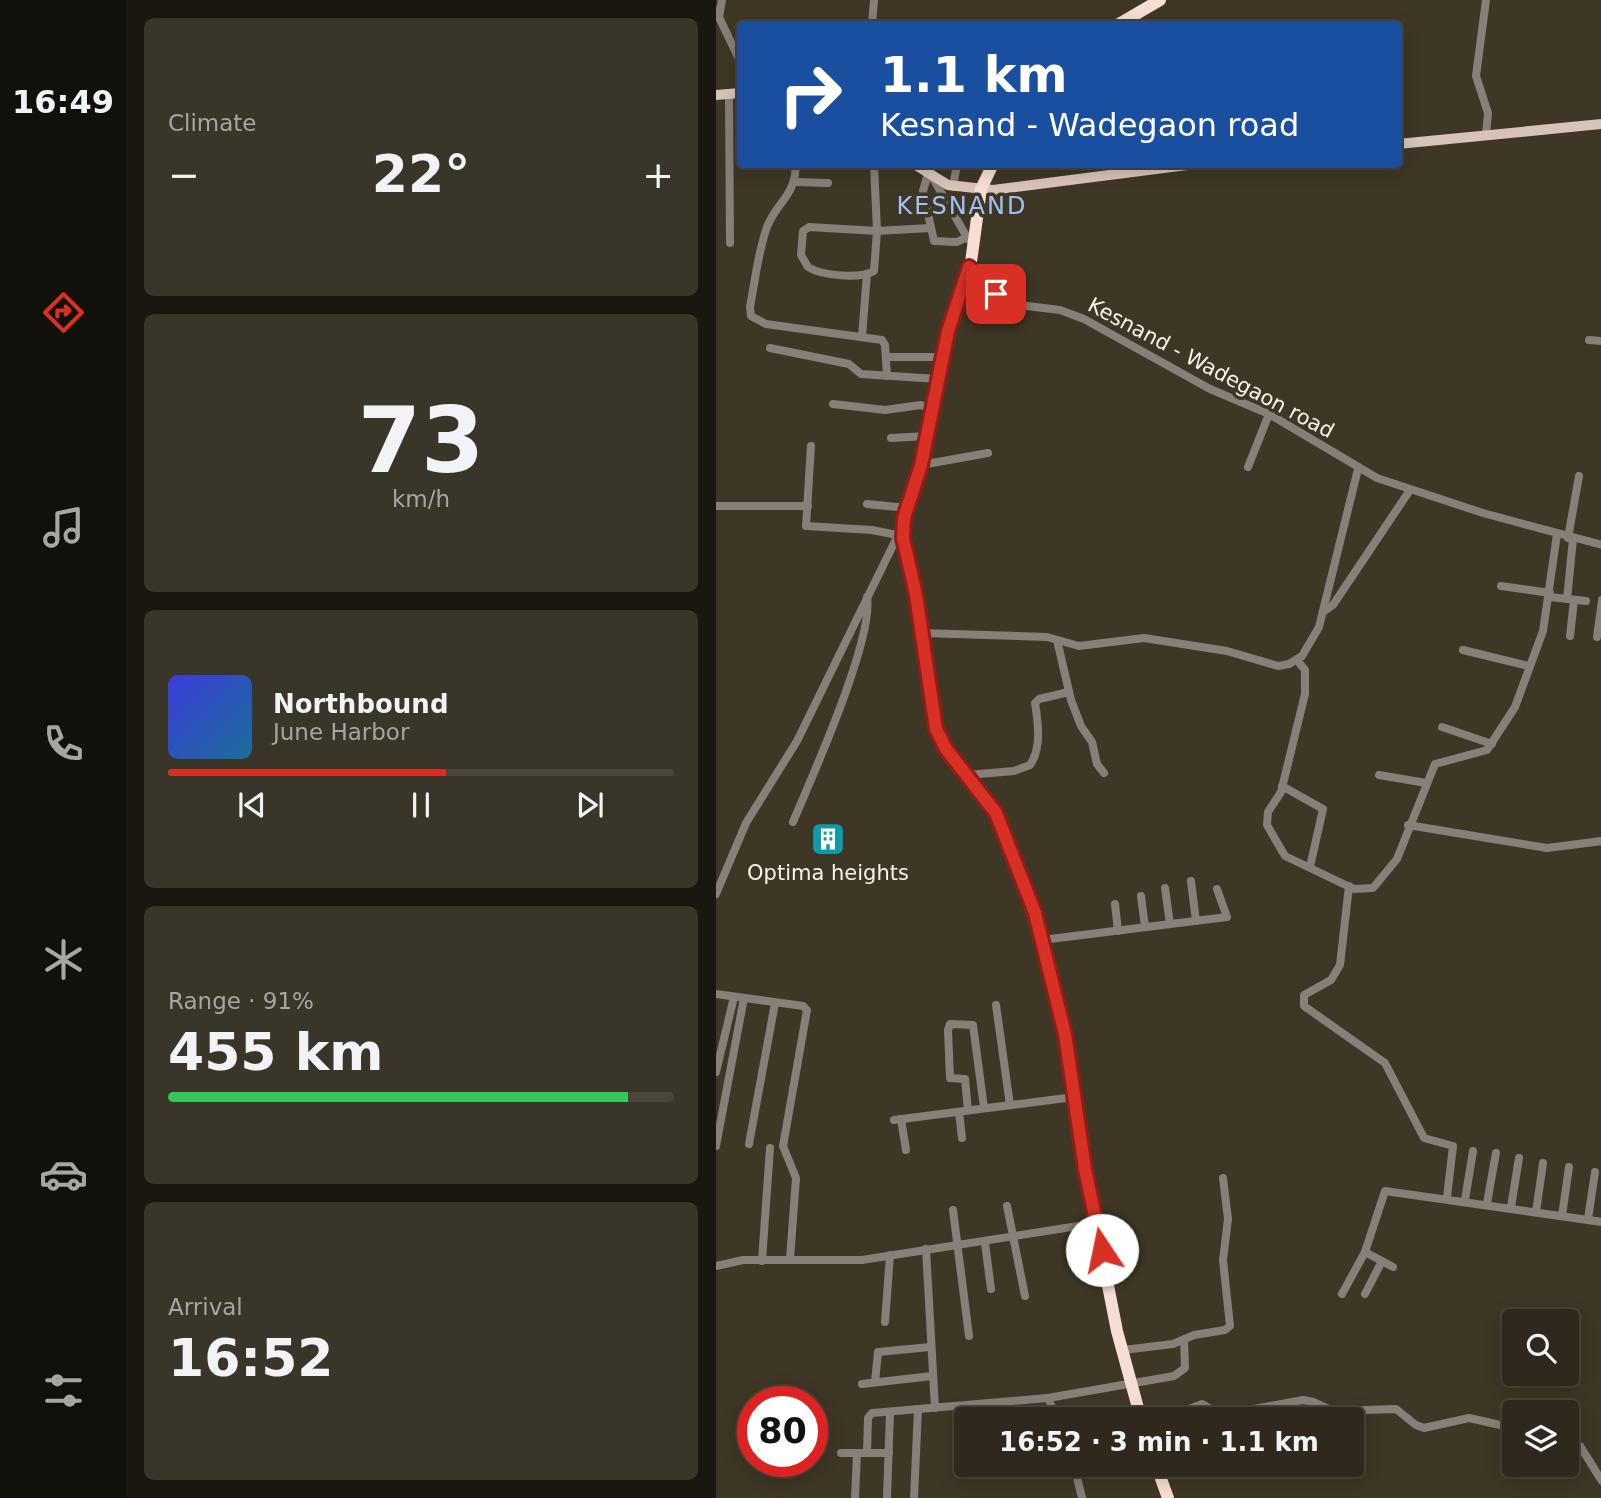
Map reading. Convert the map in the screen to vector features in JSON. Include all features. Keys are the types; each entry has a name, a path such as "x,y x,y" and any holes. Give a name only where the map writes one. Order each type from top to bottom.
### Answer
{"highway":[{"path":"1124,21 1160,0"},
{"path":"991,168 981,189 970,240 969,267 952,314 921,465 900,531 922,633 936,729 946,749 996,813 1042,940 1065,1034 1097,1223 1138,1407"},
{"path":"1160,1477 1168,1498"}],"main road":[{"path":"716,95 737,93"},
{"path":"1402,144 1601,124"},
{"path":"920,168 953,187 981,189 1018,188 1166,168"}],"street":[{"path":"722,0 717,14 737,55"},
{"path":"872,21 875,0"},
{"path":"1486,0 1476,76 1489,116 1486,135"},
{"path":"729,93 730,243"},
{"path":"796,168 796,182 773,215 765,233 750,307 751,316 766,324 885,342 887,376"},
{"path":"874,168 877,231 876,268 867,274 826,274 813,270 801,255 803,231 815,227 877,231 930,228"},
{"path":"953,187 955,168"},
{"path":"929,174 970,240 935,242 923,191 929,174"},
{"path":"796,182 828,183"},
{"name":"Kesnand - Wadegaon road","path":"969,267 1004,300 1071,313 1210,389 1269,414 1358,469 1410,490 1601,545"},
{"path":"862,337 867,274"},
{"path":"1589,340 1601,341"},
{"path":"770,348 849,364 861,374 938,379"},
{"path":"886,357 942,357"},
{"path":"833,404 885,410 921,405 932,410"},
{"path":"1248,467 1269,414"},
{"path":"891,438 927,436"},
{"path":"716,894 746,824 797,741 900,531 806,526 811,446"},
{"path":"921,465 988,453"},
{"path":"922,633 1057,640 1079,646 1144,638 1227,651 1275,666 1297,660 1316,636 1358,469"},
{"path":"1570,636 1571,538 1579,476"},
{"path":"1323,612 1333,605 1410,490"},
{"path":"867,505 907,508"},
{"path":"716,506 808,506"},
{"path":"1297,660 1305,670 1306,689 1282,786 1268,812 1267,825 1282,853 1349,886 1365,890 1376,886 1397,859 1408,825 1437,763 1484,751 1492,744 1515,707 1543,631 1557,534"},
{"path":"1501,586 1586,601"},
{"path":"793,822 851,674 867,613 867,596"},
{"path":"1597,637 1601,600"},
{"path":"1057,640 1069,692 1081,726 1092,742 1096,761 1104,773"},
{"path":"1463,650 1529,666"},
{"path":"967,775 1014,771 1030,765 1037,744 1035,703 1039,699 1069,692"},
{"path":"1442,727 1492,744"},
{"path":"1379,775 1426,783"},
{"path":"1282,786 1323,809 1310,867"},
{"path":"1408,825 1555,849 1601,841"},
{"path":"1191,881 1196,921"},
{"path":"1349,886 1340,965 1331,980 1304,995 1304,1006 1385,1063 1424,1138 1453,1146 1447,1197"},
{"path":"1165,888 1170,924"},
{"path":"1042,940 1227,917 1217,890"},
{"path":"1141,896 1145,927"},
{"path":"1115,904 1118,931"},
{"path":"716,994 803,1006 807,1012 783,1146 796,1178 790,1259"},
{"path":"716,1072 719,1047 734,997"},
{"path":"716,1146 744,998"},
{"path":"749,1144 775,1003"},
{"path":"996,1005 1010,1105"},
{"path":"968,1110 965,1079 950,1078 950,1024 973,1025 984,1108"},
{"path":"906,1150 897,1119 1074,1097"},
{"path":"959,1112 962,1138"},
{"path":"762,1261 770,1148"},
{"path":"1465,1200 1473,1151"},
{"path":"1487,1203 1495,1153"},
{"path":"1511,1207 1519,1158"},
{"path":"1536,1212 1543,1163"},
{"path":"1562,1216 1569,1167"},
{"path":"1588,1219 1595,1172"},
{"path":"1123,1350 1184,1340 1230,1326 1223,1260 1228,1230 1223,1178"},
{"path":"1342,1294 1365,1252 1385,1191 1447,1197 1601,1222"},
{"path":"1007,1206 1016,1238 1025,1296"},
{"path":"953,1210 969,1336"},
{"path":"716,1266 743,1260 862,1260 985,1243 1097,1223"},
{"path":"985,1243 991,1289"},
{"path":"927,1249 935,1408"},
{"path":"1365,1252 1393,1267"},
{"path":"885,1322 890,1255"},
{"path":"1365,1294 1382,1261"},
{"path":"867,1453 869,1416 1048,1398 1182,1374 1185,1368 1184,1340"},
{"path":"875,1382 878,1352 931,1347"},
{"path":"862,1384 932,1376"},
{"path":"1048,1398 1052,1407"},
{"path":"1265,1407 1303,1400 1325,1407"},
{"path":"914,1498 918,1409"},
{"path":"1364,1410 1396,1409 1416,1425 1424,1427 1468,1418 1502,1425"},
{"path":"887,1498 890,1412"},
{"path":"1579,1446 1601,1481"},
{"path":"841,1453 889,1454"},
{"path":"855,1498 857,1453"},
{"path":"1077,1477 1082,1498"}],"place":[{"name":"Optima heights","path":"828,839"}],"district":[{"name":"KESNAND","path":"962,206"}],"route":[{"path":"996,294 969,267 952,314 921,465 904,518 904,550 916,595 936,729 953,759 996,813 1035,913 1065,1034 1085,1169 1102,1250"}]}
